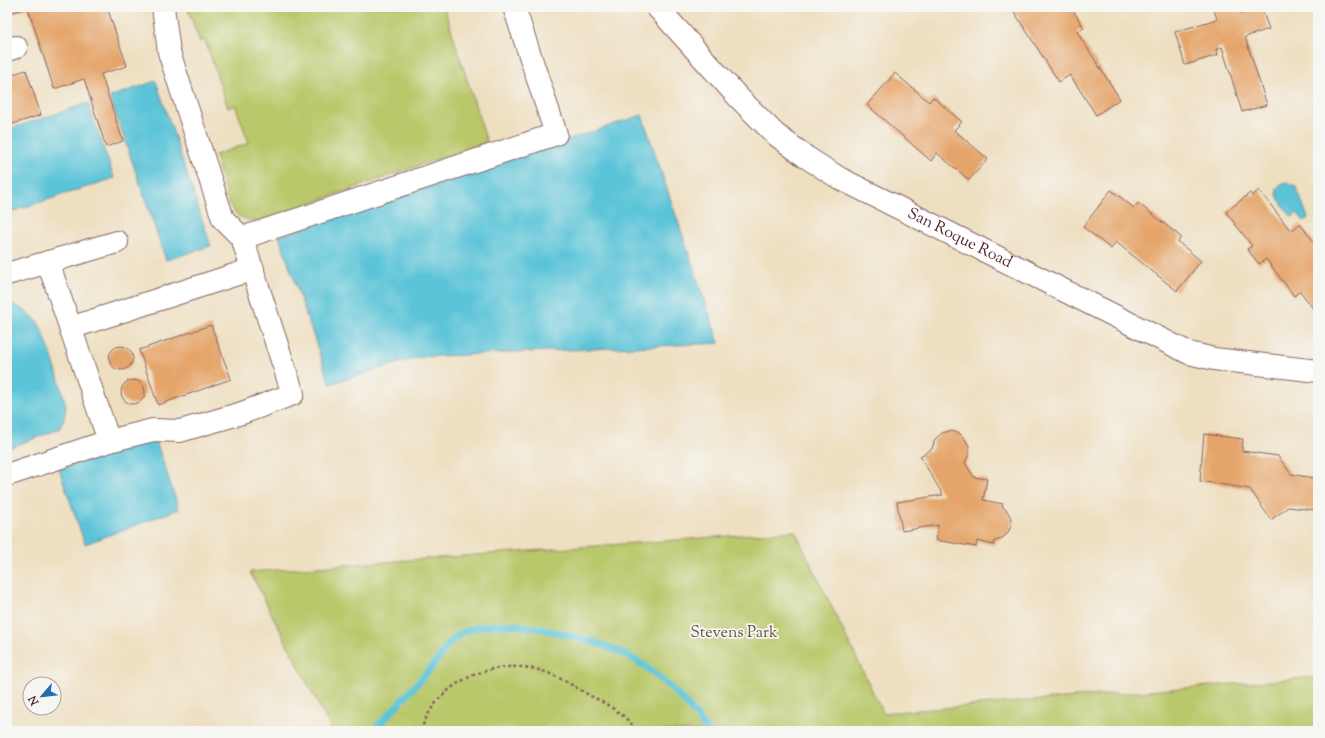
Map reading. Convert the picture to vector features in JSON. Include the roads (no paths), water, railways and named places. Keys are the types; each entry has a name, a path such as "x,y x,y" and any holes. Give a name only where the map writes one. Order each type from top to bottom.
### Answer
{"street":[{"path":"7,475 108,441 153,430 180,431 242,413 293,394 242,238 223,219 169,52 163,7"},
{"path":"242,238 556,134 514,7"},
{"name":"San Roque Road","path":"657,7 738,97 775,134 806,157 839,178 1189,353 1214,359 1318,371"},
{"path":"7,274 117,242"},
{"path":"48,262 108,441"},
{"path":"70,328 253,269"}],"water":[{"path":"156,81 211,246 166,260 110,97"},
{"path":"88,103 114,178 7,213 7,130"},
{"path":"642,115 719,343 419,357 330,384 279,236"},
{"path":"1287,182 1296,186 1308,218 1304,221 1297,213 1292,217 1278,198 1277,188"},
{"path":"7,303 19,307 33,317 40,326 53,361 66,407 64,419 59,429 7,449"},
{"path":"155,438 179,509 85,544 59,469"}],"waterway":[{"path":"373,731 438,660 449,643 457,636 471,629 491,625 512,625 542,629 590,641 609,647 631,657 668,685 690,708 707,731"}],"park label":[{"name":"Stevens Park","path":"734,633"}]}
